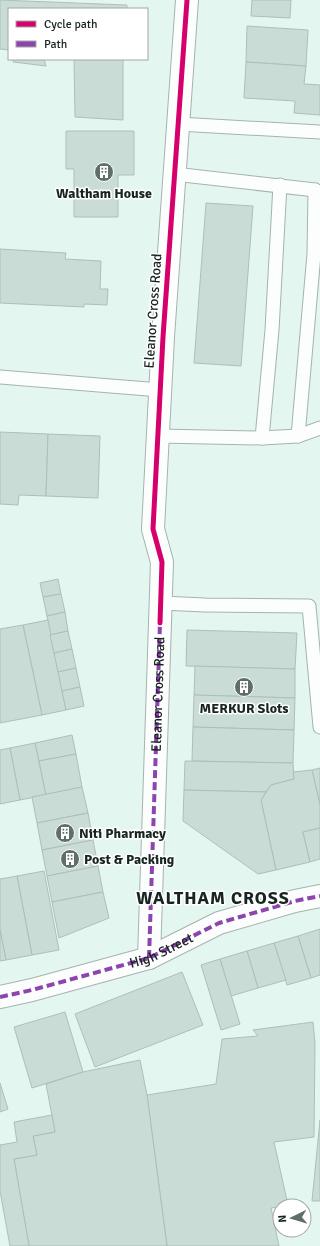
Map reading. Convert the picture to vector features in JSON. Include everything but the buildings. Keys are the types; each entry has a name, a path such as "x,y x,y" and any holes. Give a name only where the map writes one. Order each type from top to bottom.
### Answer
{"street":[{"name":"Eleanor Cross Road","path":"150,958 162,562 153,529 160,390 187,0"},
{"name":"High Street","path":"0,997 32,990 150,958 219,923 295,901 320,896"}],"lane":[{"path":"178,124 320,132"},
{"path":"174,174 318,190 298,436"},
{"path":"262,438 272,330 280,185"},
{"path":"0,377 160,390"},
{"path":"158,436 262,438 298,436 320,428"},
{"path":"161,613 205,605 309,606 320,727"}],"marked path":[{"path":"149,958 160,623"},
{"path":"0,997 32,990 149,958 219,923 295,901 320,896"}],"cycle path":[{"path":"160,623 162,562 153,529 163,337 187,0"}],"place":[{"name":"Waltham House","path":"104,172"},
{"name":"MERKUR Slots","path":"244,687"},
{"name":"Niti Pharmacy","path":"65,833"},
{"name":"Post & Packing","path":"70,859"}],"district":[{"name":"WALTHAM CROSS","path":"213,898"}]}
